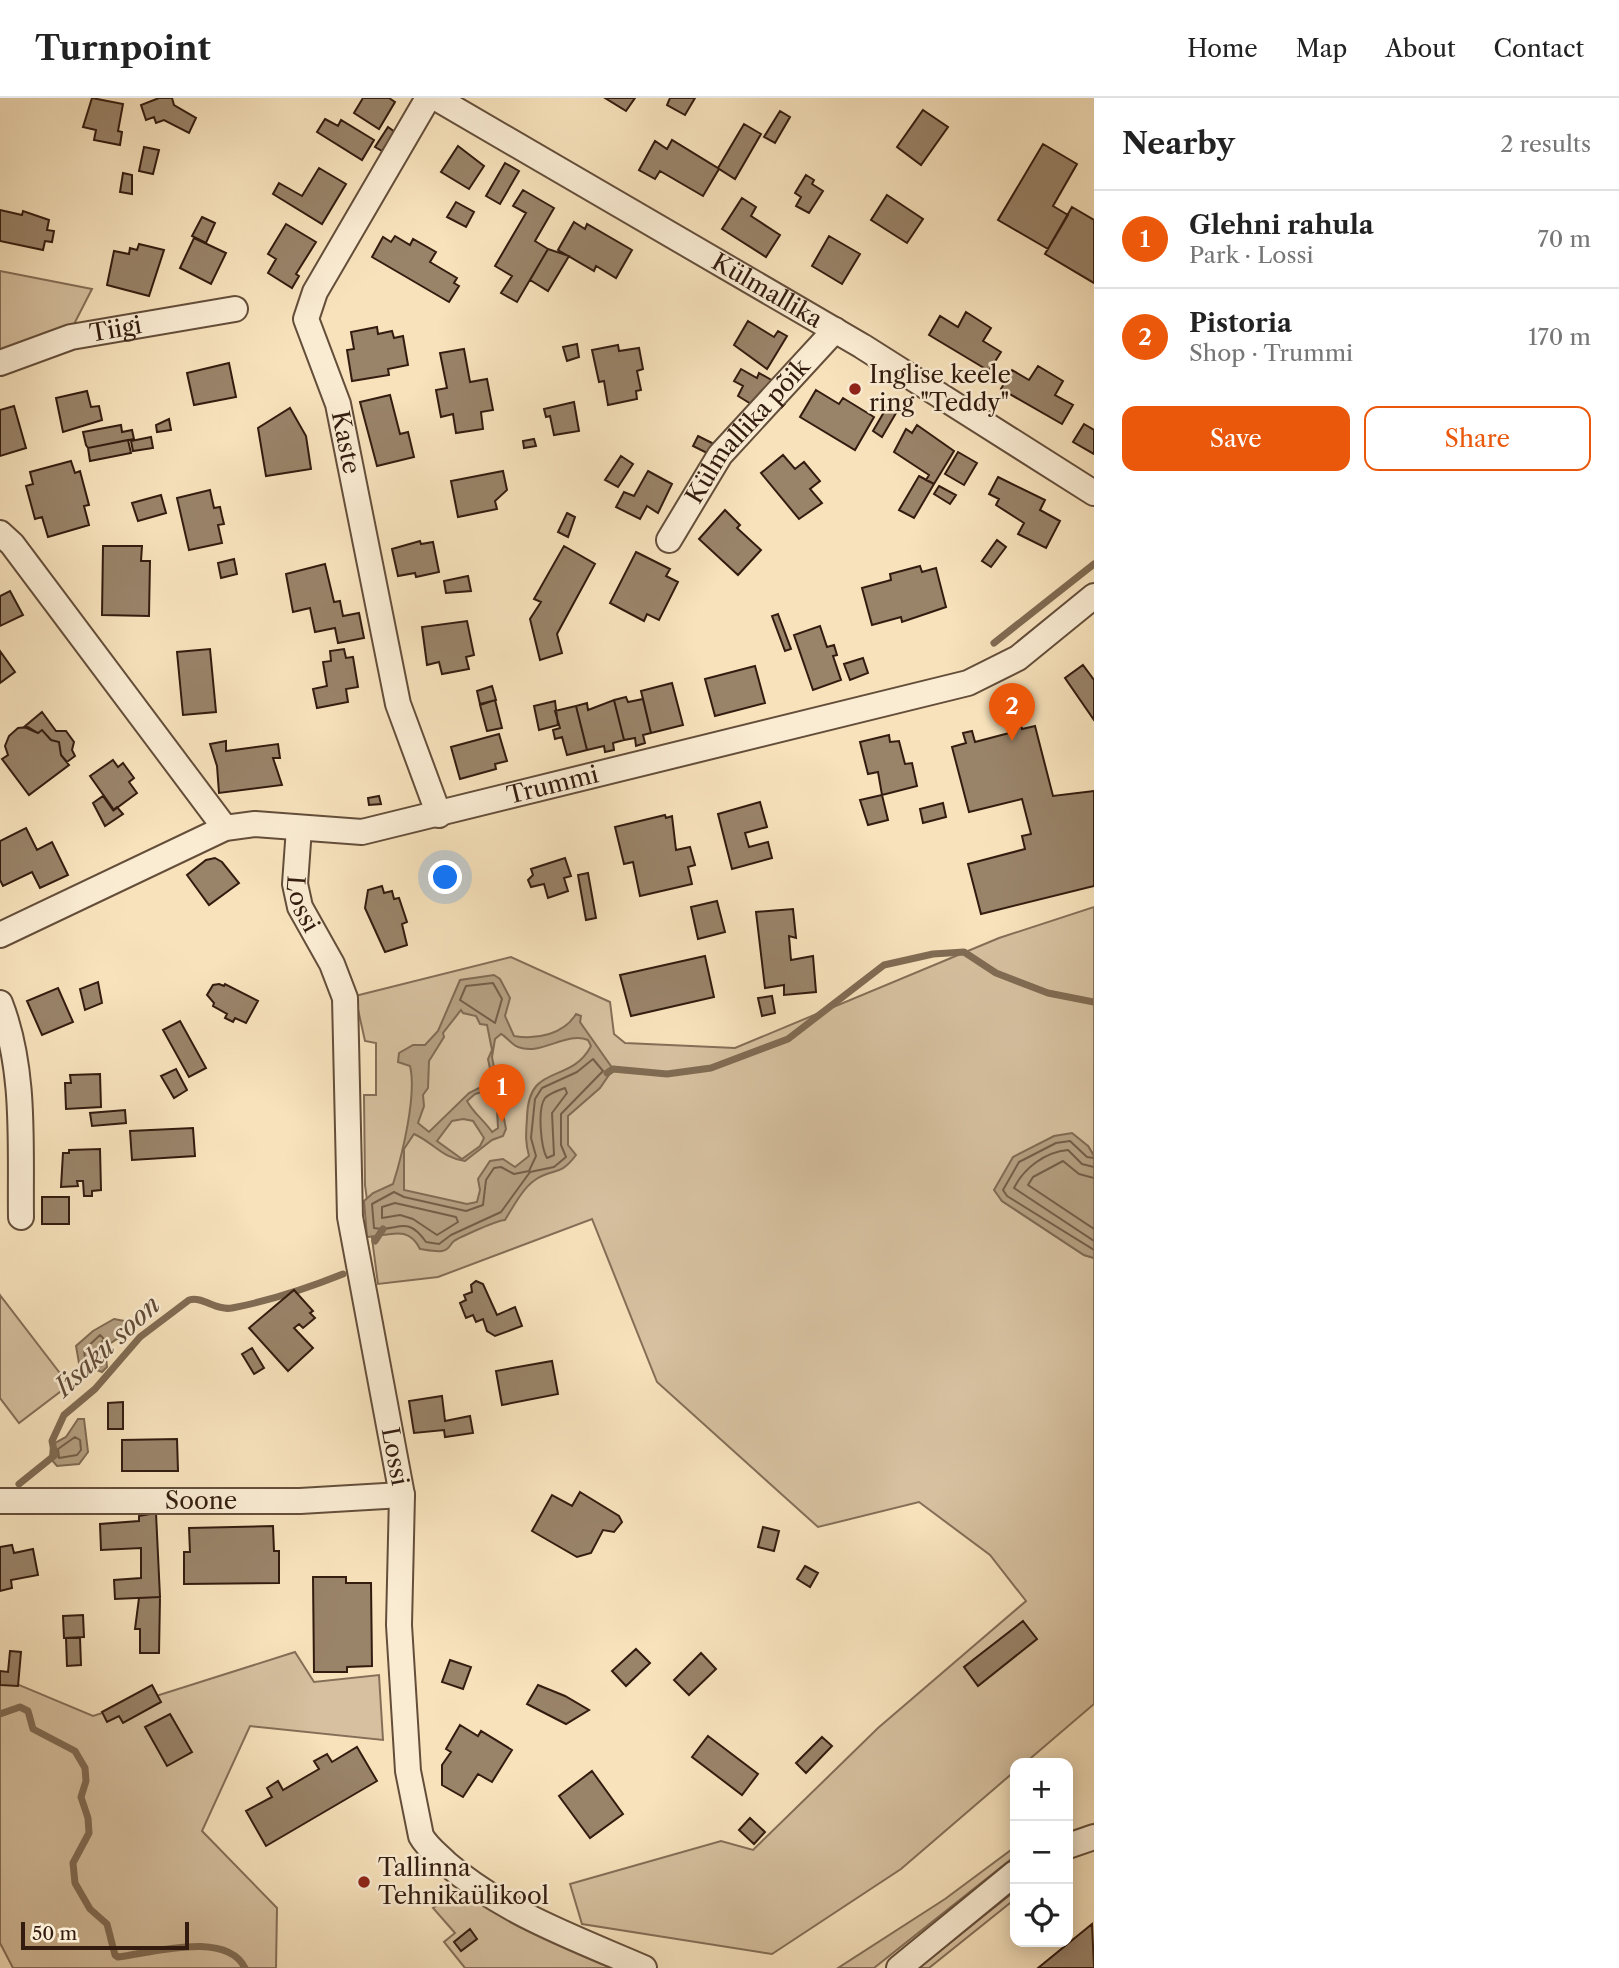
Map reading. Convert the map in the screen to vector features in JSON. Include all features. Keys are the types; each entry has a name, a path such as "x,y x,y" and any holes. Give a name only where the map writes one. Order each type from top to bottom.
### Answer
{"street":[{"name":"Kaste","path":"428,98 315,292 306,319 338,404 398,704 439,815"},
{"name":"Külmallika","path":"436,98 835,330 1094,493"},
{"name":"Tiigi","path":"0,363 71,337 236,309"},
{"name":"Külmallika põik","path":"669,540 720,454 835,330"},
{"path":"0,533 12,544 225,828"},
{"name":"Trummi","path":"0,935 225,828 255,824 362,832 968,683 1017,658 1094,596"},
{"name":"Lossi","path":"299,828 295,875 300,907 332,964 345,998 350,1217 402,1495 399,1625 408,1771 421,1836 425,1844 462,1876 510,1909 644,1968"},
{"path":"0,1003 11,1030 19,1094 21,1217"},
{"name":"Soone","path":"0,1500 300,1501 402,1495"},
{"path":"1073,1844 1094,1837"},
{"path":"900,1968 1010,1877"}],"shaded area":[{"path":"0,271 92,289 70,332 0,359"},
{"path":"1094,907 1094,1156 1088,1146 995,1190 1002,1201 1084,1255 1094,1258 1094,1704 1031,1758 1010,1758 1010,1775 901,1869 772,1954 582,1924 570,1884 721,1841 753,1850 878,1728 1026,1601 990,1555 919,1502 818,1527 657,1382 592,1219 438,1277 378,1284 365,1185 364,1095 376,1095 376,1043 365,1041 355,996 511,957 610,1002 614,1034 625,1043 735,1048 999,938"},
{"path":"0,1295 69,1385 19,1423 0,1398"},
{"path":"295,1652 314,1682 379,1675 383,1740 250,1726 202,1831 277,1908 276,1968 13,1968 0,1943 0,1677 93,1716"},
{"path":"1010,1851 1010,1860 874,1968 838,1968 945,1899"},
{"path":"473,1893 609,1962 607,1968 465,1968 444,1942 455,1933 433,1908 453,1895"},
{"path":"1010,1895 1010,1903 929,1968 918,1968"}],"water":[{"path":"494,975 500,979 510,998 505,1016 514,1036 549,1034 571,1021 576,1014 581,1016 580,1022 613,1069 600,1088 568,1116 568,1145 576,1155 565,1167 531,1183 505,1220 464,1236 442,1251 420,1249 410,1236 404,1234 367,1237 364,1201 373,1193 393,1184 407,1125 412,1078 410,1066 398,1062 399,1053 413,1045 425,1045 438,1031 460,980","holes":["461,1010 476,1016 480,1024 487,1025 492,1050 488,1059 492,1078 489,1083 469,1093 429,1132 418,1123 424,1106 423,1095 428,1088 429,1061 444,1037 443,1033","501,1034 516,1046 527,1049 580,1038 588,1040 591,1046 572,1066 534,1088 529,1100 527,1118 526,1142 529,1156 515,1167 503,1159 490,1161 478,1179 480,1190 477,1202 467,1204 404,1190 404,1149 414,1134 444,1154 465,1161 492,1140 503,1136 506,1129 492,1057 495,1039","492,1089 496,1091 498,1128 492,1132 467,1101 475,1094","452,1121 473,1121 484,1138 480,1146 462,1159 437,1141"]},
{"path":"1072,1133 1088,1146 1094,1156 1094,1258 1084,1255 1002,1201 994,1190 1013,1157 1054,1136"},
{"path":"114,1319 141,1324 105,1348 107,1367 102,1372 79,1363 76,1346 93,1331"},
{"path":"78,1419 84,1419 88,1452 79,1464 57,1466 50,1458 51,1445 66,1437"}],"building":[{"path":"92,98 123,104 118,131 122,132 120,145 94,140 96,130 83,127"},
{"path":"159,98 172,98 174,105 196,118 189,133 164,120 156,123 154,117 146,120 141,105"},
{"path":"363,98 389,98 395,102 379,129 354,113"},
{"path":"605,98 635,98 626,111"},
{"path":"670,98 695,98 685,115 667,105"},
{"path":"923,110 948,127 921,165 897,147"},
{"path":"780,111 790,117 775,143 764,137"},
{"path":"325,119 338,126 341,120 374,140 362,160 317,132"},
{"path":"744,124 761,134 735,179 719,169 703,196 660,171 655,179 639,170 655,141 667,149 672,140 718,168"},
{"path":"388,127 395,132 382,151 375,147"},
{"path":"1043,144 1077,164 1053,206 1068,215 1048,249 998,220"},
{"path":"458,146 484,166 469,189 441,172"},
{"path":"144,147 159,150 153,174 139,171"},
{"path":"505,163 519,171 500,204 486,196"},
{"path":"319,168 346,184 322,224 273,194 279,183 302,196"},
{"path":"123,173 132,175 132,194 120,192"},
{"path":"806,175 814,180 812,184 823,191 809,213 796,206 801,197 795,193"},
{"path":"523,190 554,208 535,241 548,249 517,302 501,293 512,276 495,266 526,213 513,206"},
{"path":"887,195 923,219 907,243 871,220"},
{"path":"742,198 756,207 751,216 780,235 766,257 722,229"},
{"path":"456,202 474,212 466,227 447,217"},
{"path":"1072,207 1094,220 1094,283 1045,254"},
{"path":"0,210 22,215 23,211 49,220 47,230 54,231 52,242 45,241 43,250 0,241"},
{"path":"202,217 215,223 206,243 192,236"},
{"path":"574,222 585,229 587,224 632,250 616,278 596,266 594,271 558,250"},
{"path":"286,224 316,242 296,274 299,276 292,288 268,273 276,259 268,254"},
{"path":"395,236 410,245 413,239 436,252 430,262 457,278 454,283 459,286 449,302 372,257 383,237 391,242"},
{"path":"829,236 860,254 842,284 812,266"},
{"path":"194,238 226,253 211,284 180,268"},
{"path":"139,244 164,250 149,296 107,285 114,251 129,254 130,248 137,250"},
{"path":"548,249 569,256 548,291 530,280"},
{"path":"966,312 991,328 983,341 1001,352 989,371 929,335 940,316 958,327"},
{"path":"748,321 774,337 778,331 787,336 767,369 734,345"},
{"path":"377,327 378,334 392,331 394,338 403,336 408,365 388,369 389,375 352,381 347,350 354,349 351,332"},
{"path":"577,344 579,357 567,361 563,347"},
{"path":"618,345 619,351 639,348 643,369 637,371 641,390 636,391 637,399 608,405 604,381 599,382 592,350"},
{"path":"464,349 470,382 487,379 493,410 481,412 483,429 456,433 453,414 441,417 436,390 447,388 440,353"},
{"path":"229,363 236,397 194,405 187,373"},
{"path":"1038,366 1063,381 1055,395 1073,405 1062,424 1001,389 1012,370 1029,380"},
{"path":"741,369 757,378 759,373 775,382 756,407 738,396 743,386 734,381"},
{"path":"816,390 839,404 843,398 874,417 855,450 800,417"},
{"path":"87,391 91,407 99,406 102,420 63,432 56,398"},
{"path":"390,395 400,434 408,432 414,457 377,466 360,402"},
{"path":"574,402 579,431 554,435 550,416 546,417 544,409"},
{"path":"14,406 26,448 0,456 0,410"},
{"path":"887,407 896,413 882,437 873,431"},
{"path":"290,408 306,436 311,469 266,476 258,428"},
{"path":"169,419 171,430 157,432 156,425"},
{"path":"1084,424 1094,430 1094,454 1073,442"},
{"path":"121,425 122,432 132,430 134,439 88,448 86,445 83,432"},
{"path":"917,425 954,451 934,484 926,480 929,475 894,452 906,429 912,433"},
{"path":"698,436 716,445 711,455 693,446"},
{"path":"151,437 153,448 133,451 131,441"},
{"path":"534,439 536,446 524,448 523,441"},
{"path":"128,440 131,453 90,461 88,448"},
{"path":"958,452 977,463 964,485 945,474"},
{"path":"783,455 795,469 804,462 820,481 810,489 822,503 799,519 761,473"},
{"path":"621,456 633,464 618,487 605,480"},
{"path":"71,461 75,473 80,471 89,505 84,506 89,525 48,537 42,517 35,519 26,486 33,484 30,472"},
{"path":"503,471 507,490 495,501 497,509 458,517 451,481"},
{"path":"648,471 672,484 658,513 647,506 640,519 616,507 624,492 634,496"},
{"path":"919,476 934,484 914,518 899,510"},
{"path":"998,477 1045,500 1040,510 1060,521 1046,548 1018,534 1024,523 996,505 999,499 989,494"},
{"path":"939,486 956,495 950,504 934,494"},
{"path":"210,490 214,508 220,507 224,524 218,525 222,543 189,550 177,498"},
{"path":"161,495 166,513 138,521 132,503"},
{"path":"725,510 740,525 737,528 761,550 738,575 699,539"},
{"path":"567,513 575,517 568,537 558,532"},
{"path":"997,540 1006,547 991,567 982,561"},
{"path":"420,541 421,544 433,542 439,572 416,577 415,573 398,576 392,549"},
{"path":"103,546 142,546 141,561 150,561 149,616 102,615"},
{"path":"564,546 595,564 557,634 562,653 540,660 530,619 541,602 534,599"},
{"path":"636,552 670,569 666,576 678,582 659,620 647,614 644,621 610,603"},
{"path":"234,559 237,574 221,578 218,563"},
{"path":"325,564 334,602 340,601 343,616 359,613 364,638 338,643 335,628 315,632 310,608 293,612 286,574"},
{"path":"920,566 922,572 936,568 946,607 902,622 901,617 872,625 862,588 891,580 890,574"},
{"path":"468,576 471,591 446,593 444,581"},
{"path":"10,591 23,615 0,626 0,596"},
{"path":"778,614 791,649 785,651 772,616"},
{"path":"467,621 474,655 466,657 469,669 442,674 439,662 427,665 422,627"},
{"path":"820,626 827,647 834,645 837,655 833,656 841,680 813,690 794,635"},
{"path":"210,649 216,712 183,715 177,652"},
{"path":"344,649 346,658 353,657 358,687 346,689 348,702 317,708 313,689 327,686 323,662 331,661 330,651"},
{"path":"0,651 15,672 0,683"},
{"path":"863,658 868,673 850,680 844,664"},
{"path":"1083,665 1094,680 1094,720 1065,678"},
{"path":"755,666 765,703 715,716 705,679"},
{"path":"672,683 683,725 651,733 641,691"},
{"path":"492,686 496,700 480,704 477,691"},
{"path":"626,697 628,702 643,699 651,733 643,735 645,743 636,746 635,738 624,740 614,700"},
{"path":"495,700 502,728 487,731 480,705"},
{"path":"614,700 624,740 613,743 614,750 605,752 604,746 587,750 576,706 587,703 588,710"},
{"path":"555,701 558,725 539,730 534,706"},
{"path":"576,706 587,750 567,755 562,737 555,739 553,730 560,728 555,711"},
{"path":"42,712 56,731 66,731 74,742 72,750 75,756 67,762 61,755 59,742 51,740 42,730 38,733 24,727"},
{"path":"1019,718 1022,729 1035,726 1053,796 1094,791 1094,886 981,914 968,864 1025,849 1022,836 1031,834 1022,799 969,812 952,747 966,743 963,733 972,731 975,742 1013,732 1010,720"},
{"path":"28,727 38,733 42,730 51,740 59,742 61,755 69,765 29,795 2,759 8,755 5,746 9,736 18,728"},
{"path":"499,734 507,761 495,764 496,769 460,779 451,747"},
{"path":"889,735 890,742 899,741 905,764 912,763 917,786 882,795 878,772 868,774 860,742"},
{"path":"226,741 226,751 278,744 280,758 273,758 282,785 219,793 217,766 210,744"},
{"path":"113,760 118,767 123,763 134,778 129,782 137,793 114,810 90,776"},
{"path":"882,795 888,820 868,825 860,800"},
{"path":"103,796 113,810 117,807 123,814 105,826 93,803"},
{"path":"379,796 381,804 369,805 368,798"},
{"path":"760,802 767,827 745,833 749,847 768,842 772,858 732,869 718,814"},
{"path":"943,803 946,817 923,823 920,809"},
{"path":"665,815 666,818 672,816 676,850 690,847 695,865 688,867 692,884 640,896 633,862 624,864 615,827"},
{"path":"26,828 37,850 52,842 68,875 40,888 32,872 3,886 0,880 0,841"},
{"path":"215,858 222,862 239,883 209,905 187,875 206,860"},
{"path":"565,858 571,876 564,878 568,891 548,898 544,884 531,887 528,880 533,875 531,869"},
{"path":"588,873 596,918 586,920 578,875"},
{"path":"382,886 384,893 392,891 394,899 399,898 407,922 402,924 407,945 385,952 365,908 368,890"},
{"path":"717,901 725,932 698,939 691,907"},
{"path":"793,909 796,938 789,936 791,960 813,956 816,992 784,995 784,985 765,988 756,912"},
{"path":"705,956 714,997 631,1016 620,975"},
{"path":"98,982 102,1003 85,1010 80,989"},
{"path":"225,984 258,1001 246,1023 235,1018 233,1022 225,1018 227,1014 213,1006 214,1003 207,995 213,985"},
{"path":"58,988 73,1022 42,1035 27,1001"},
{"path":"772,996 775,1013 762,1016 758,998"},
{"path":"180,1021 206,1068 189,1077 163,1030"},
{"path":"176,1069 187,1090 174,1098 161,1076"},
{"path":"100,1074 101,1107 66,1109 65,1083 71,1083 70,1075"},
{"path":"125,1110 126,1123 92,1126 90,1113"},
{"path":"193,1128 195,1156 132,1160 130,1131"},
{"path":"100,1149 101,1190 92,1191 92,1196 84,1196 83,1181 77,1181 78,1186 61,1187 63,1153 69,1153 69,1150"},
{"path":"42,1197 69,1197 69,1224 42,1224"},
{"path":"476,1281 483,1284 497,1315 515,1307 522,1326 495,1336 487,1331 483,1319 476,1322 473,1315 466,1318 460,1303 466,1300 464,1295 472,1292 471,1285"},
{"path":"294,1290 313,1311 310,1313 315,1318 303,1328 299,1324 294,1328 313,1348 288,1371 249,1328"},
{"path":"252,1348 264,1368 254,1374 242,1354"},
{"path":"552,1361 558,1394 502,1405 496,1371"},
{"path":"442,1396 445,1421 470,1416 473,1433 445,1437 444,1430 414,1433 409,1401"},
{"path":"123,1402 123,1429 108,1429 108,1403"},
{"path":"177,1439 178,1471 122,1471 122,1440"},
{"path":"580,1492 619,1516 622,1522 614,1532 603,1530 591,1553 577,1557 532,1531 552,1495 572,1506"},
{"path":"156,1513 160,1597 115,1599 114,1580 141,1578 141,1548 101,1550 100,1524 139,1521 139,1516"},
{"path":"273,1526 274,1551 279,1551 279,1583 184,1584 184,1552 190,1552 189,1528"},
{"path":"763,1527 779,1531 774,1551 758,1547"},
{"path":"12,1545 14,1553 33,1549 38,1575 11,1580 12,1588 0,1591 0,1547"},
{"path":"805,1566 818,1573 810,1587 797,1579"},
{"path":"313,1577 346,1577 346,1583 371,1583 372,1666 347,1667 347,1672 314,1672"},
{"path":"160,1597 159,1653 140,1653 140,1629 135,1629 139,1598"},
{"path":"83,1615 84,1637 64,1638 63,1616"},
{"path":"1023,1621 1037,1639 978,1686 964,1667"},
{"path":"66,1638 80,1638 81,1665 67,1666"},
{"path":"636,1649 650,1663 626,1686 612,1671"},
{"path":"10,1651 21,1652 18,1686 0,1685 0,1671 8,1672"},
{"path":"701,1653 716,1669 689,1695 674,1680"},
{"path":"450,1660 471,1667 463,1689 442,1682"},
{"path":"152,1685 161,1702 123,1723 119,1716 107,1722 102,1712"},
{"path":"538,1685 589,1710 566,1724 527,1704"},
{"path":"170,1714 192,1752 167,1766 145,1727"},
{"path":"460,1725 478,1736 481,1731 512,1750 492,1782 478,1774 463,1797 442,1785 442,1765 451,1752 446,1749"},
{"path":"708,1736 758,1774 742,1795 692,1757"},
{"path":"822,1737 832,1746 806,1773 796,1763"},
{"path":"357,1747 377,1781 266,1846 246,1811 272,1797 267,1788 278,1781 283,1790 319,1769 314,1761 327,1754 332,1762"},
{"path":"592,1771 623,1814 590,1838 559,1796"},
{"path":"750,1818 765,1832 754,1844 739,1830"},
{"path":"1092,1924 1094,1968 1038,1968 1064,1947 1073,1947 1073,1939"},
{"path":"470,1929 477,1939 461,1951 454,1942"}],"waterway":[{"name":"Iisaku soon","path":"994,643 1094,564"},
{"name":"Iisaku soon","path":"607,1073 613,1069 667,1074 711,1068 788,1039 884,965 933,954 964,952 996,973 1048,993 1094,1002"},
{"path":"375,1241 383,1229"},
{"name":"Iisaku soon","path":"19,1484 55,1455 52,1441 64,1415 95,1389 140,1337 189,1300 232,1308 288,1294 343,1274"},
{"name":"Iisaku soon","path":"0,1714 20,1707 28,1711 33,1729 75,1751 85,1768 86,1781 81,1797 88,1818 89,1833 73,1863 75,1883 90,1909 107,1924 115,1955 118,1957 168,1949 205,1947 235,1956 245,1968"}],"place":[{"name":"Inglise keele ring \"Teddy\"","path":"855,389"},
{"name":"Pistoria","path":"1012,741"},
{"name":"Glehni rahula","path":"502,1122"},
{"name":"Tallinna Tehnikaülikool","path":"364,1882"}]}
